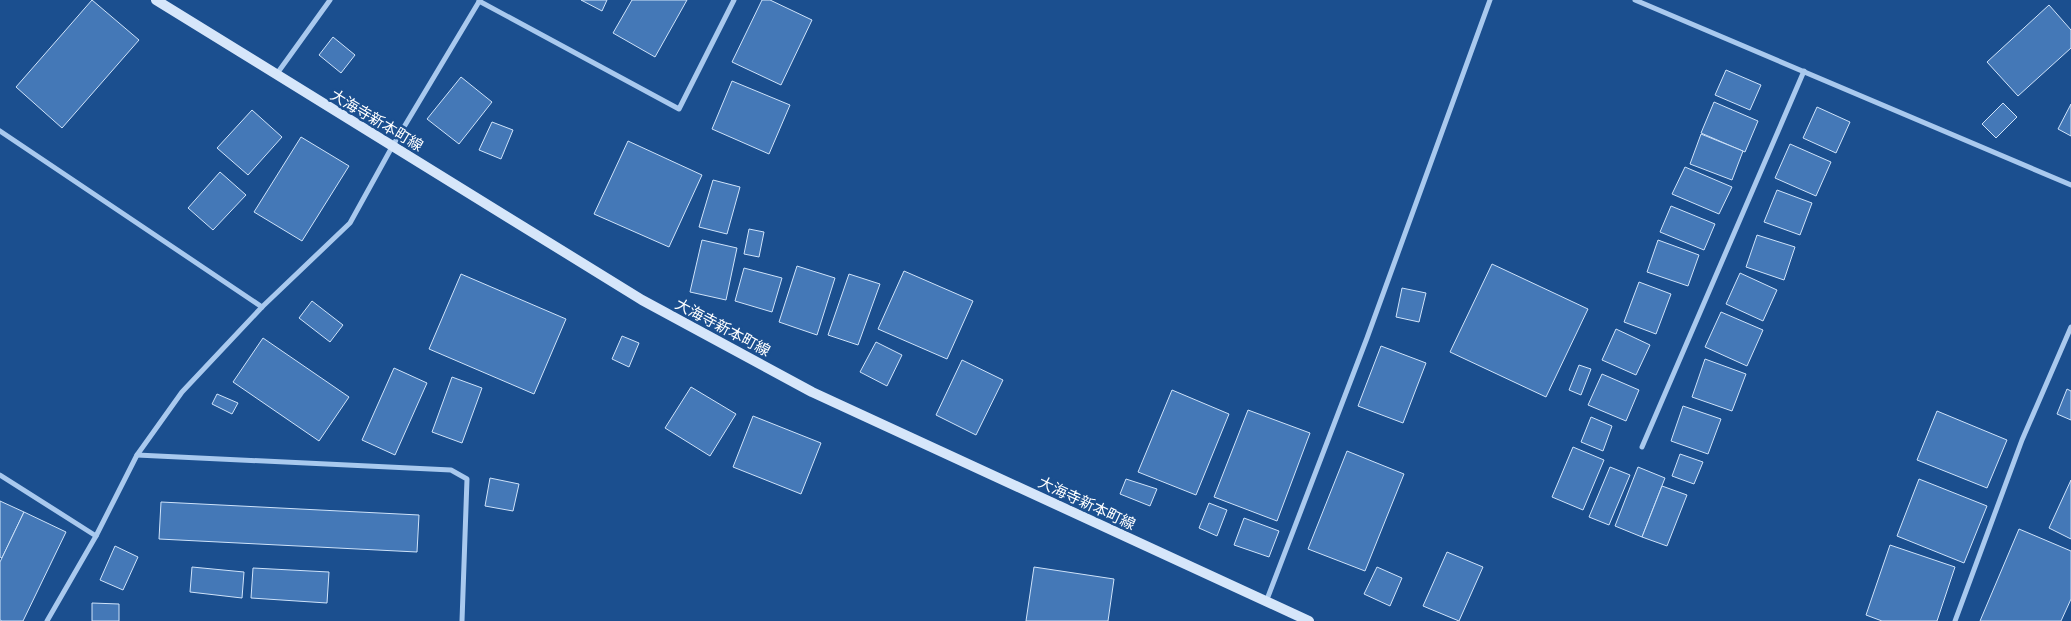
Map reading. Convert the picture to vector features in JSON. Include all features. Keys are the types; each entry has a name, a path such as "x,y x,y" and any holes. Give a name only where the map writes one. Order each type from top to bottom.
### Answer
{"main road":[{"name":"大海寺新本町線","path":"156,0 642,300 812,392 1309,621"}],"street":[{"path":"275,75 330,0"},
{"path":"47,621 96,536 137,455 182,392 262,307 350,223 392,147 480,1 680,109 734,0"},
{"path":"1266,602 1367,338 1490,0"},
{"path":"1635,0 2071,185"},
{"path":"1642,448 1804,71"},
{"path":"0,131 262,307"},
{"path":"1955,621 2022,440 2071,327"},
{"path":"137,455 451,470 466,479 462,621"},
{"path":"0,475 96,536"}],"building":[{"path":"92,0 139,40 62,128 16,87"},
{"path":"581,0 607,0 602,11"},
{"path":"632,0 687,0 655,57 613,33"},
{"path":"762,0 770,0 812,20 781,85 732,62"},
{"path":"2049,5 2071,30 2071,48 2018,96 1987,62"},
{"path":"333,37 355,55 341,73 319,55"},
{"path":"1726,70 1761,85 1750,110 1715,95"},
{"path":"461,77 492,102 459,144 427,119"},
{"path":"732,81 790,105 769,154 712,129"},
{"path":"1714,102 1758,121 1745,152 1701,133"},
{"path":"2003,103 2017,117 1996,138 1982,124"},
{"path":"2071,104 2071,136 2058,129"},
{"path":"1817,107 1850,122 1836,153 1803,138"},
{"path":"252,110 282,137 248,175 217,148"},
{"path":"492,122 513,130 501,159 479,150"},
{"path":"1701,134 1743,151 1732,180 1690,164"},
{"path":"301,137 349,166 302,241 254,212"},
{"path":"628,141 702,175 669,247 594,214"},
{"path":"1790,144 1831,162 1816,196 1775,178"},
{"path":"1685,167 1732,187 1719,214 1672,194"},
{"path":"220,172 246,195 213,230 188,208"},
{"path":"713,180 740,187 727,234 699,227"},
{"path":"1777,190 1812,203 1800,235 1764,222"},
{"path":"1671,206 1715,224 1704,250 1660,232"},
{"path":"749,229 764,232 759,257 744,254"},
{"path":"1757,235 1795,247 1784,280 1746,267"},
{"path":"702,240 737,248 726,300 690,292"},
{"path":"1658,240 1699,255 1688,286 1647,272"},
{"path":"1492,264 1588,309 1546,397 1450,352"},
{"path":"797,266 835,278 817,335 779,322"},
{"path":"744,268 782,278 772,312 735,301"},
{"path":"904,271 973,301 947,359 878,329"},
{"path":"1740,273 1777,290 1763,321 1726,304"},
{"path":"461,274 566,319 534,394 429,349"},
{"path":"849,274 880,284 858,345 828,335"},
{"path":"1639,282 1671,294 1656,334 1624,322"},
{"path":"1402,288 1426,293 1419,322 1396,317"},
{"path":"312,301 343,325 330,342 299,318"},
{"path":"1721,312 1763,330 1747,366 1705,347"},
{"path":"1616,329 1650,345 1636,375 1602,360"},
{"path":"622,336 639,343 629,367 612,359"},
{"path":"263,338 349,397 319,441 233,382"},
{"path":"876,342 902,355 887,386 860,372"},
{"path":"1381,346 1426,363 1403,423 1358,406"},
{"path":"1705,359 1746,374 1732,411 1692,397"},
{"path":"962,360 1003,380 976,435 936,415"},
{"path":"1579,365 1591,369 1581,395 1569,390"},
{"path":"394,368 427,383 395,455 362,440"},
{"path":"1602,374 1639,390 1626,421 1588,405"},
{"path":"452,377 482,388 462,443 432,432"},
{"path":"691,387 736,414 710,456 665,428"},
{"path":"2067,389 2071,391 2071,420 2057,414"},
{"path":"1172,390 1229,414 1196,495 1138,472"},
{"path":"217,394 238,403 232,414 212,404"},
{"path":"1683,406 1721,419 1708,454 1671,441"},
{"path":"1248,410 1310,433 1277,521 1214,497"},
{"path":"1937,411 2007,440 1987,488 1917,460"},
{"path":"753,416 821,443 801,494 733,467"},
{"path":"1591,417 1612,426 1603,451 1581,442"},
{"path":"1573,447 1604,460 1583,510 1552,497"},
{"path":"1347,451 1404,474 1365,571 1308,549"},
{"path":"1680,454 1703,462 1694,484 1672,476"},
{"path":"1610,467 1630,475 1609,525 1589,517"},
{"path":"1638,467 1665,478 1642,537 1615,526"},
{"path":"490,478 519,484 513,511 485,506"},
{"path":"1126,479 1157,489 1150,506 1120,494"},
{"path":"1919,479 1987,506 1964,563 1897,536"},
{"path":"2071,480 2071,539 2049,528"},
{"path":"1662,486 1687,495 1667,546 1642,537"},
{"path":"0,501 24,512 2,558 0,557"},
{"path":"161,502 419,515 417,552 159,539"},
{"path":"1209,503 1227,510 1217,536 1199,528"},
{"path":"24,512 66,532 23,621 2,621 0,620 0,562"},
{"path":"1244,518 1279,531 1269,557 1234,545"},
{"path":"2019,529 2071,551 2071,599 2061,621 1980,621"},
{"path":"1890,545 1955,567 1937,621 1882,621 1866,615"},
{"path":"115,546 138,557 123,590 100,580"},
{"path":"1447,552 1483,567 1459,621 1423,606"},
{"path":"192,567 244,572 242,598 190,592"},
{"path":"1034,567 1114,579 1108,621 1026,621"},
{"path":"1377,567 1402,578 1390,606 1364,594"},
{"path":"253,568 329,572 327,603 251,598"},
{"path":"92,603 119,604 119,621 92,621"}]}
